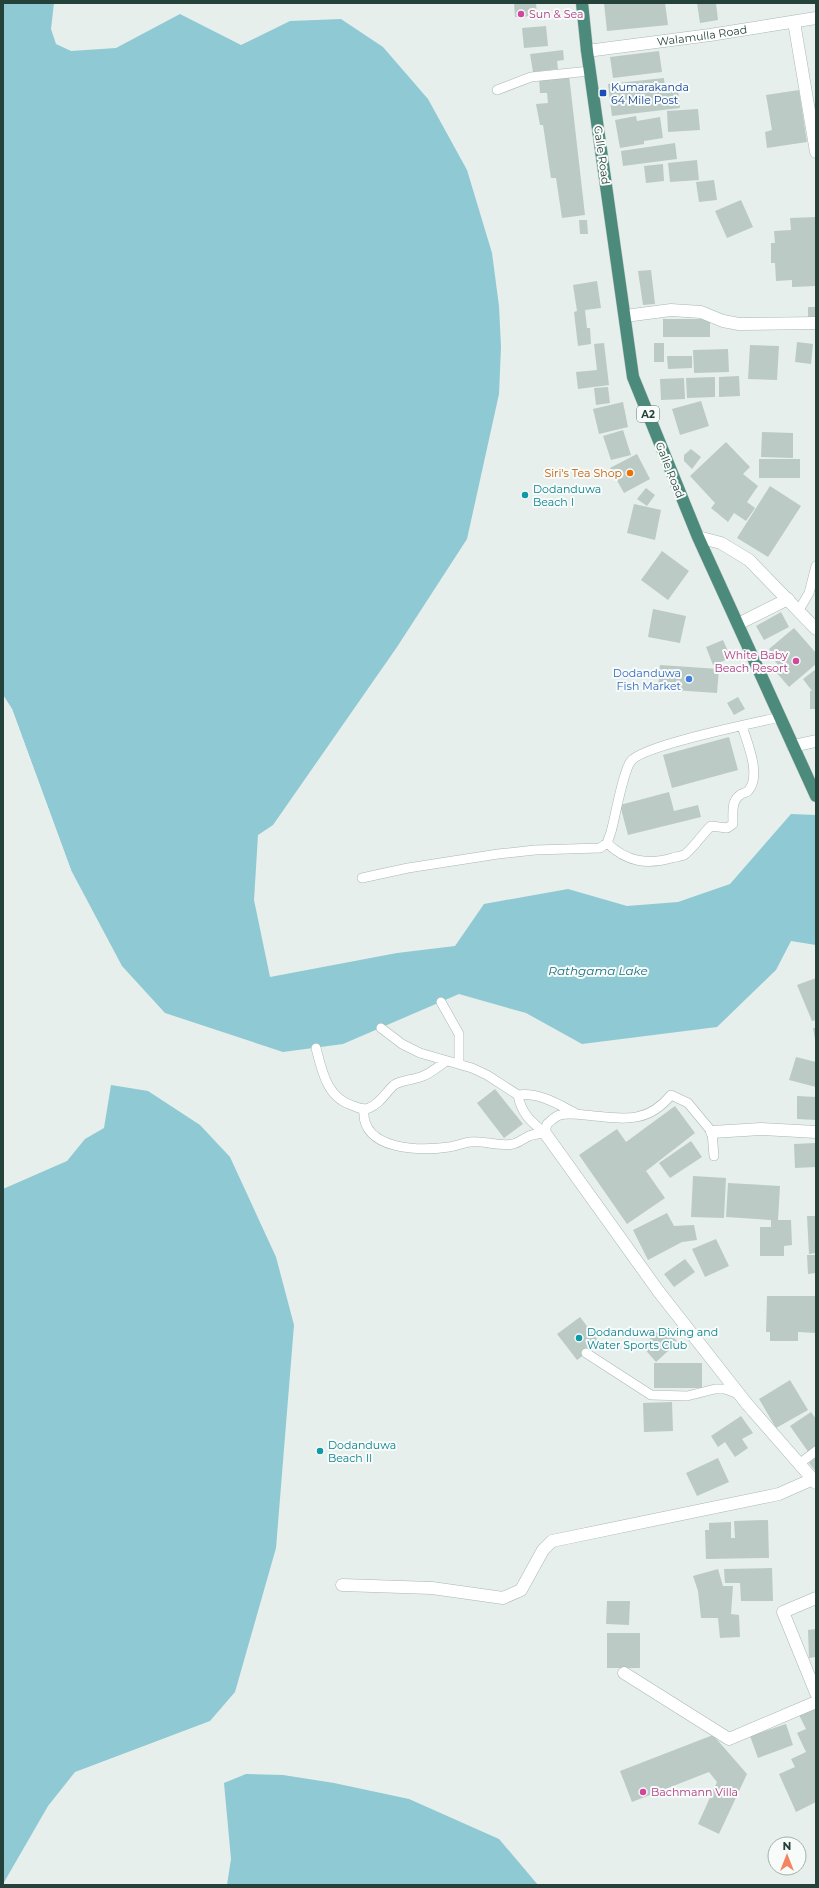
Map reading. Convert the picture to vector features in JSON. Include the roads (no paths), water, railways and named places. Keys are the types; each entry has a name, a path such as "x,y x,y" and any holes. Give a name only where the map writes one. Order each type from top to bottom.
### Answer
{"highway":[{"name":"Galle Road","path":"582,3 587,51 633,377 698,537 816,796"}],"street":[{"name":"Walamulla Road","path":"587,51 710,36 816,18"},
{"path":"794,22 816,152"},
{"path":"625,316 671,310 701,312 723,321 739,324 816,323"},
{"path":"698,537 721,543 749,560 816,629"},
{"path":"738,624 788,599"},
{"path":"793,746 816,741"},
{"path":"712,1132 762,1129 816,1132"},
{"path":"342,1585 432,1588 503,1598 521,1590 543,1550 552,1541 771,1496 814,1481 739,1394 659,1292 544,1133"},
{"path":"816,1598 783,1612 816,1693"},
{"path":"624,1672 729,1739 816,1702"}],"lane":[{"path":"497,90 531,77 590,71"},
{"path":"799,610 809,593 816,566"},
{"path":"362,878 408,868 498,854 535,850 600,848 607,843 630,762 640,754 669,743 780,717"},
{"path":"607,843 618,853 631,858 655,862 684,854 702,833 711,826 727,828 733,824 734,802 739,795 748,791 753,781 753,761 742,726"},
{"path":"441,1002 459,1034 459,1064"},
{"path":"381,1028 402,1044 420,1052 487,1074 518,1095 525,1094 539,1096 577,1114"},
{"path":"316,1048 324,1077 339,1100 364,1109 369,1108 382,1099 393,1085 425,1076 446,1061"},
{"path":"518,1095 520,1105 527,1118 544,1133"},
{"path":"544,1133 547,1124 559,1115 577,1114 618,1119 637,1118 652,1112 664,1103 671,1095 688,1103 712,1132 714,1156"},
{"path":"364,1109 364,1115 374,1137 386,1144 404,1147 443,1147 484,1141 495,1144 514,1144 531,1135 544,1133"},
{"path":"586,1353 651,1395 687,1396 715,1389 725,1389 739,1394"},
{"path":"799,1464 816,1451"}],"water":[{"name":"Rathgama Lake","path":"3,3 54,3 51,29 56,44 71,51 116,48 180,14 241,45 290,21 341,19 383,47 428,99 467,170 492,253 499,306 501,347 499,394 467,539 397,647 273,825 258,835 254,900 270,977 397,953 455,946 484,904 568,889 627,906 678,902 730,884 791,814 816,815 816,945 791,941 776,970 717,1027 582,1044 526,1013 459,994 343,1044 283,1052 165,1013 122,966 71,870 12,709 3,695"},
{"path":"111,1085 148,1091 200,1125 230,1157 276,1257 294,1325 276,1548 235,1692 210,1721 75,1772 48,1806 3,1884 3,1189 67,1161 85,1139 104,1128"},
{"path":"246,1774 283,1775 334,1783 409,1799 499,1839 538,1885 227,1885 231,1859 224,1783"}],"place":[{"name":"Sun & Sea","path":"521,14"},
{"name":"Kumarakanda 64 Mile Post","path":"603,93"},
{"name":"Siri's Tea Shop","path":"630,473"},
{"name":"Dodanduwa Beach I","path":"525,495"},
{"name":"White Baby Beach Resort","path":"796,661"},
{"name":"Dodanduwa Fish Market","path":"689,679"},
{"name":"Dodanduwa Diving and Water Sports Club","path":"579,1338"},
{"name":"Dodanduwa Beach II","path":"320,1451"},
{"name":"Bachmann Villa","path":"643,1792"}]}
